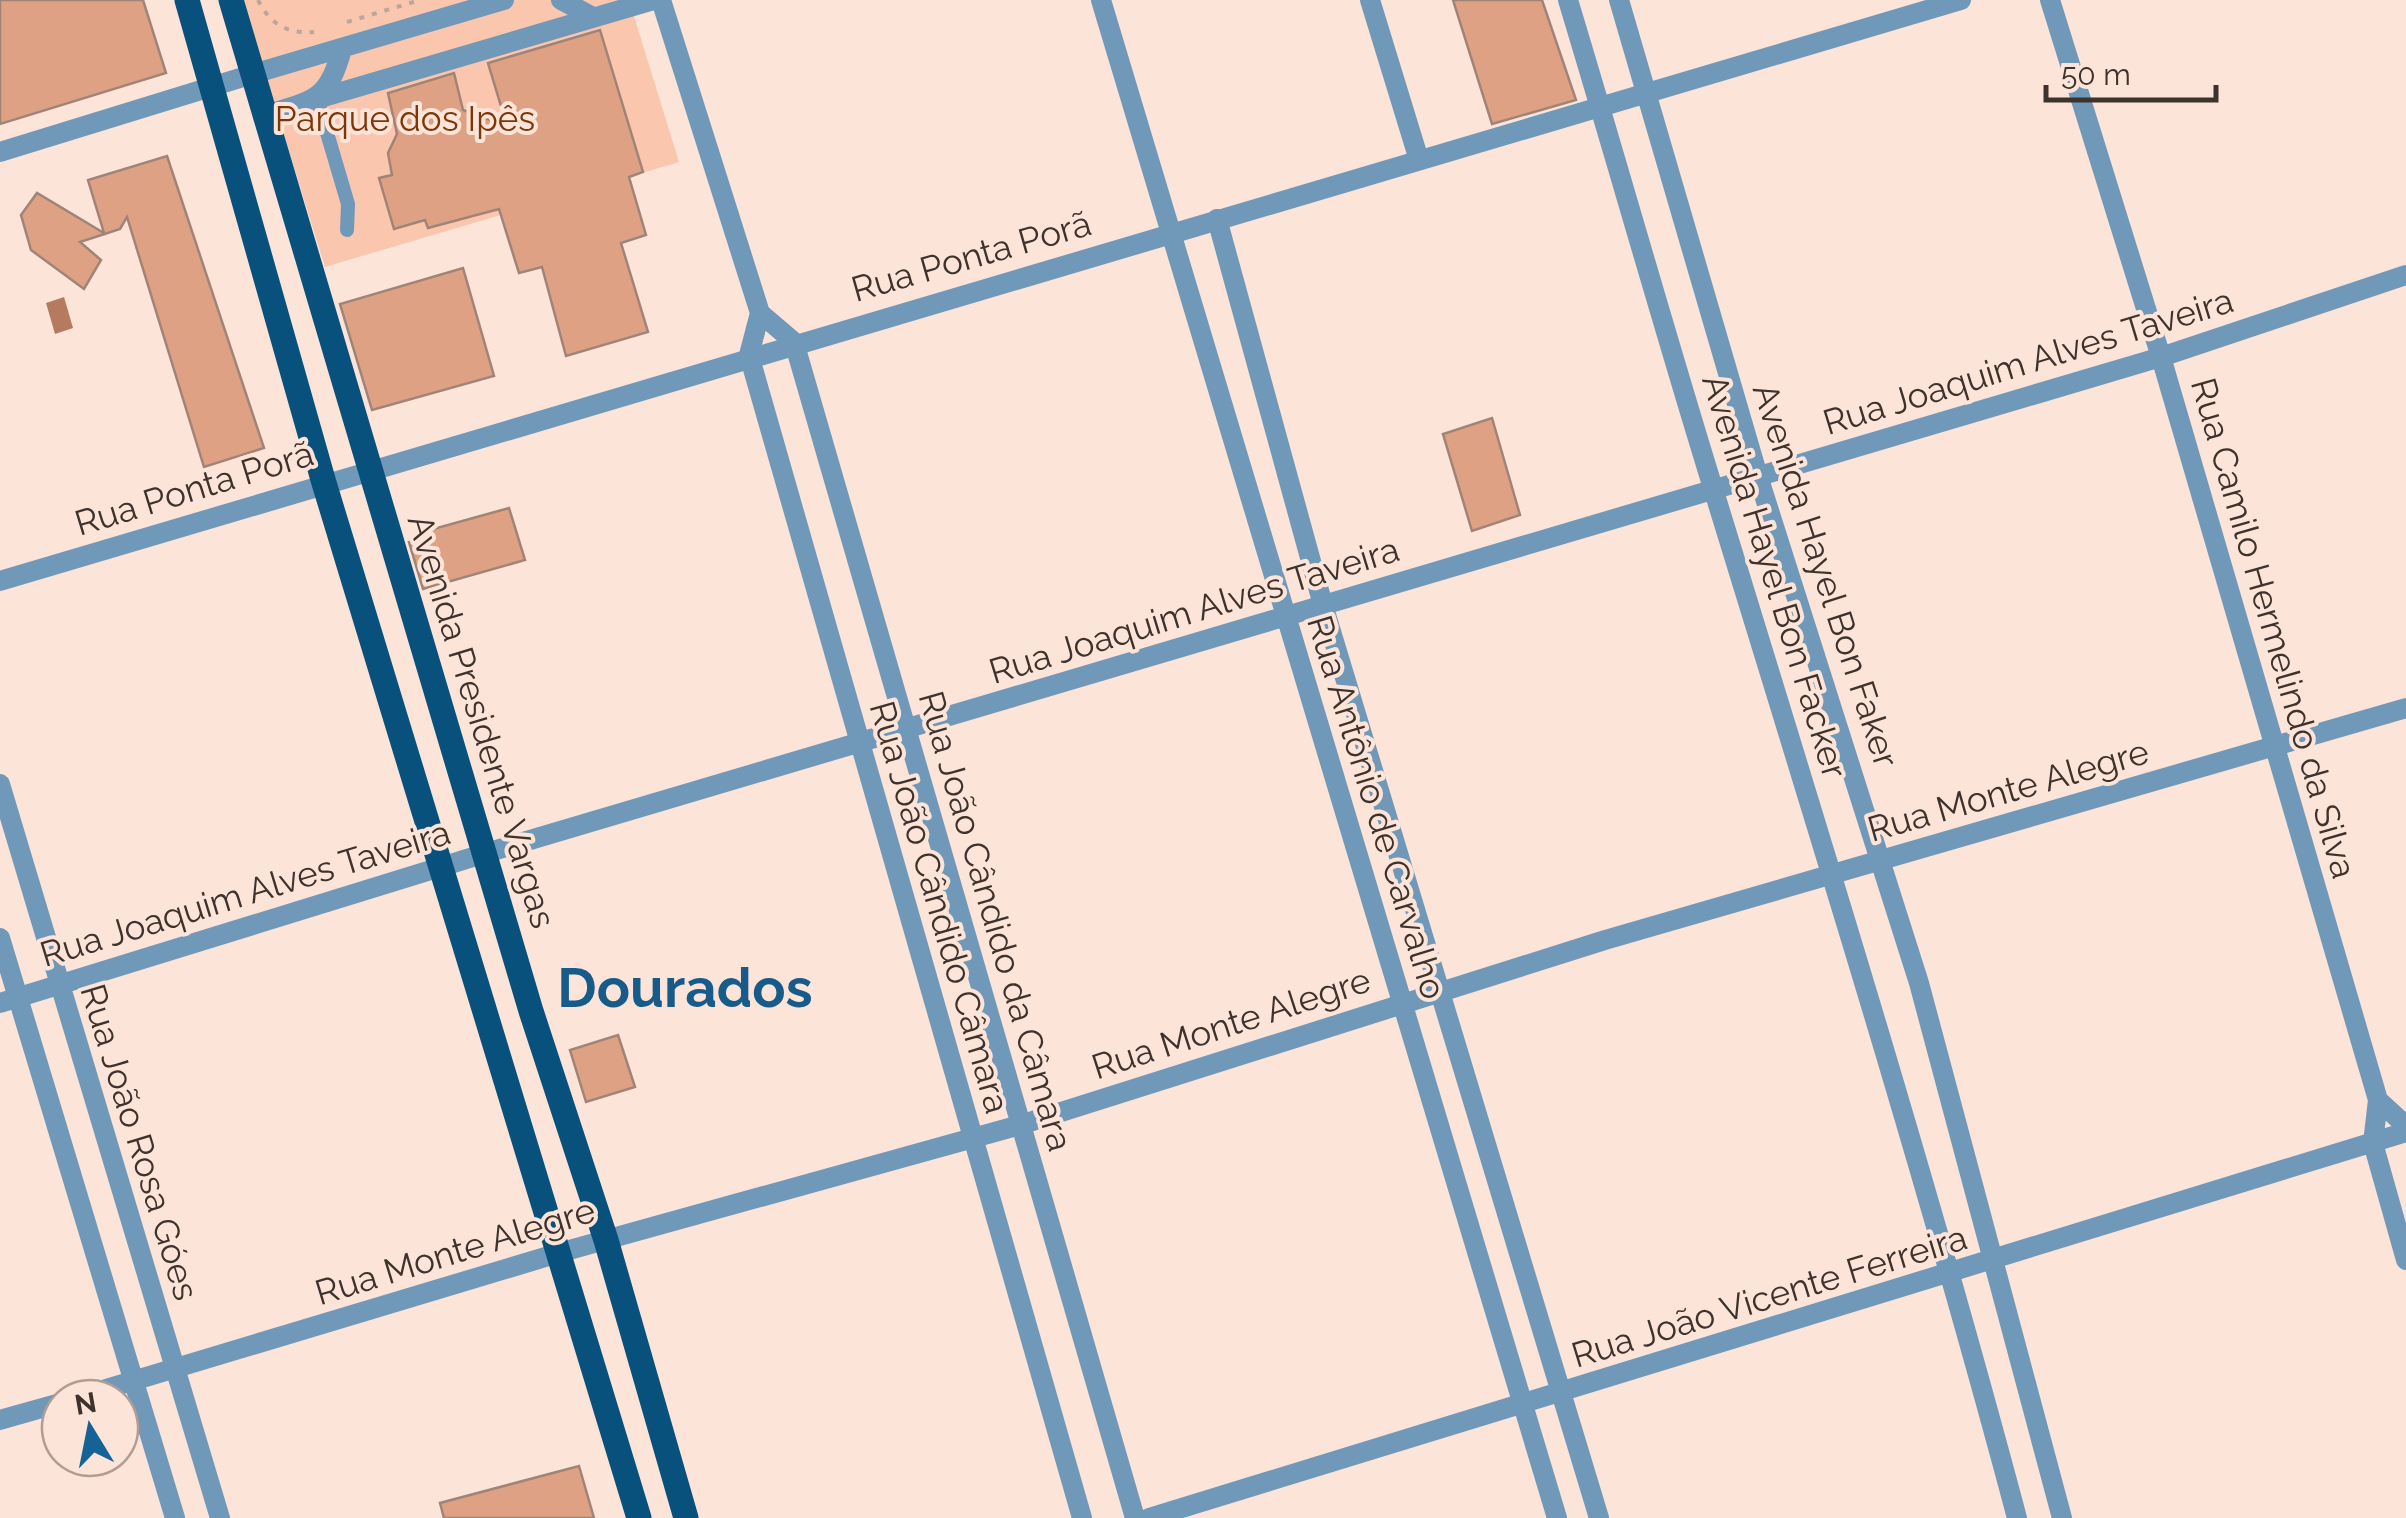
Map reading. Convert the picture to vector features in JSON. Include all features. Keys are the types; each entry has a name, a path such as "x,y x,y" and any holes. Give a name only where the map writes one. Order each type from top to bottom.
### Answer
{"main road":[{"path":"186,0 324,483 439,868 562,1252 639,1518"},
{"name":"Avenida Presidente Vargas","path":"230,0 531,1011 606,1240 686,1518"}],"street":[{"path":"0,152 504,0"},
{"path":"561,0 593,17"},
{"path":"265,115 658,0 760,313 794,342"},
{"name":"Rua Antônio de Carvalho","path":"1102,0 1558,1518"},
{"path":"1370,0 1419,160"},
{"name":"Avenida Hayel Bon Facker","path":"1568,0 1714,490 1835,874 1952,1272 2017,1518"},
{"name":"Avenida Hayel Bon Faker","path":"1619,0 1758,476 1883,859 2062,1518"},
{"name":"Rua Ponta Porã","path":"0,581 749,355 1962,0"},
{"name":"Rua Camilo Hermelindo da Silva","path":"2048,2 2161,357 2378,1100 2373,1143"},
{"path":"317,99 333,81 342,49"},
{"name":"Rua Antônio de Carvalho","path":"1217,219 1323,605 1599,1518"},
{"name":"Rua Joaquim Alves Taveira","path":"9,1000 486,853 2161,357 2406,276"},
{"path":"749,355 760,313"},
{"name":"Rua João Cândido da Câmara","path":"794,342 1135,1518"},
{"name":"Rua João Cândido Câmara","path":"749,355 1082,1518"},
{"name":"Rua Monte Alegre","path":"140,1379 562,1252 1020,1125 1440,991 2406,708"},
{"name":"Rua João Rosa Góes","path":"0,784 220,1518"},
{"path":"0,938 9,1000 133,1378"},
{"path":"2378,1100 2406,1129"},
{"name":"Rua João Vicente Ferreira","path":"1149,1518 1560,1395 2373,1143 2406,1129"},
{"path":"2373,1143 2406,1260"},
{"path":"140,1401 176,1518"},
{"path":"0,1420 40,1409"}],"lane":[{"path":"317,99 348,204 347,230"}],"path":[{"path":"258,0 275,23 293,33 312,32 420,0"}],"green space":[{"name":"Parque dos Ipês","path":"242,0 629,0 679,162 325,267"}],"shaded area":[{"path":"64,297 73,328 55,334 46,303"}],"building":[{"path":"0,0 143,0 166,73 0,124"},
{"path":"1453,0 1542,0 1576,100 1492,124"},
{"path":"600,30 643,172 629,177 646,235 621,243 648,332 566,356 542,267 519,273 499,209 428,228 425,220 394,229 379,178 392,175 388,153 397,134 388,93 454,73 463,110 507,126 488,63"},
{"path":"167,156 264,448 204,467 127,217 120,229 80,242 101,260 84,289 31,250 21,215 37,193 104,233 88,180"},
{"path":"463,268 494,376 372,410 340,304"},
{"path":"1492,418 1520,515 1472,531 1443,434"},
{"path":"509,508 525,560 423,589 409,542 428,536 426,531"},
{"path":"618,1035 635,1087 586,1102 570,1050"},
{"path":"579,1466 594,1518 444,1518 440,1503"}],"district":[{"name":"Dourados","path":"685,987"}]}
